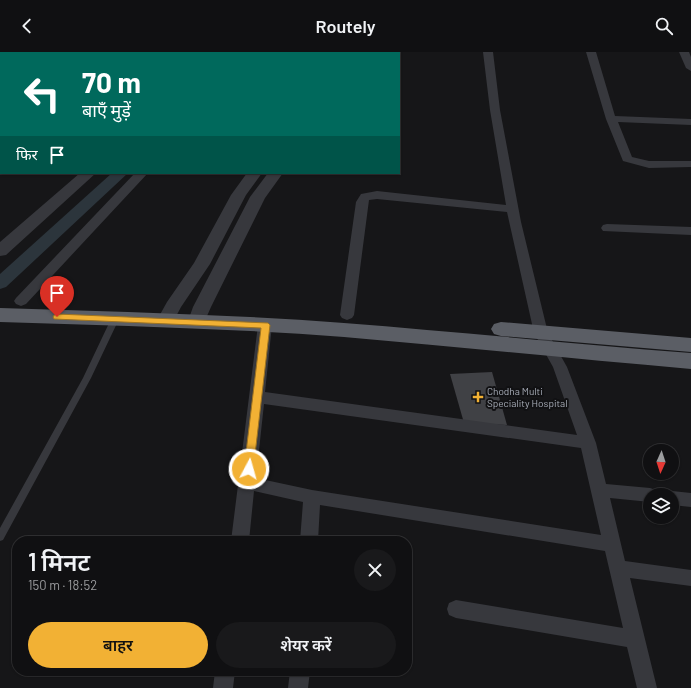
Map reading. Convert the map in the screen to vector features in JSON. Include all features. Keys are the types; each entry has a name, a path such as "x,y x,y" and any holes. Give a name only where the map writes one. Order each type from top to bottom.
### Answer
{"highway":[{"path":"6,305 200,314 347,315 691,361"},
{"path":"6,305 115,319 170,313"},
{"path":"200,314 265,325 344,330 546,341 691,345"}],"street":[{"path":"488,52 494,110 513,209 546,341 560,367 588,443 647,688"},
{"path":"591,52 611,119 624,156 630,160 647,163 691,164"},
{"path":"684,52 691,68"},
{"path":"611,119 688,125"},
{"path":"0,251 86,174"},
{"path":"6,305 141,174"},
{"path":"170,313 202,264 239,195 254,174"},
{"path":"200,314 258,197 275,174"},
{"path":"239,195 258,197"},
{"path":"347,315 362,202 365,197 377,195 513,209"},
{"path":"607,228 691,231"},
{"path":"241,536 265,325"},
{"path":"257,397 588,443"},
{"path":"248,483 312,497 613,545"},
{"path":"599,490 643,494"},
{"path":"309,536 312,497"},
{"path":"679,499 691,500"},
{"path":"619,568 691,578"},
{"path":"456,609 635,639"},
{"path":"224,688 225,676"},
{"path":"298,688 299,676"}],"lane":[{"path":"0,537 87,378 115,319"}],"building":[{"path":"492,372 507,425 464,423 450,374"}],"waterway":[{"path":"0,283 120,174"}],"place":[{"name":"Chodha Multi Speciality Hospital","path":"478,397"}],"route":[{"path":"57,317 197,321 265,325 249,469"}]}
